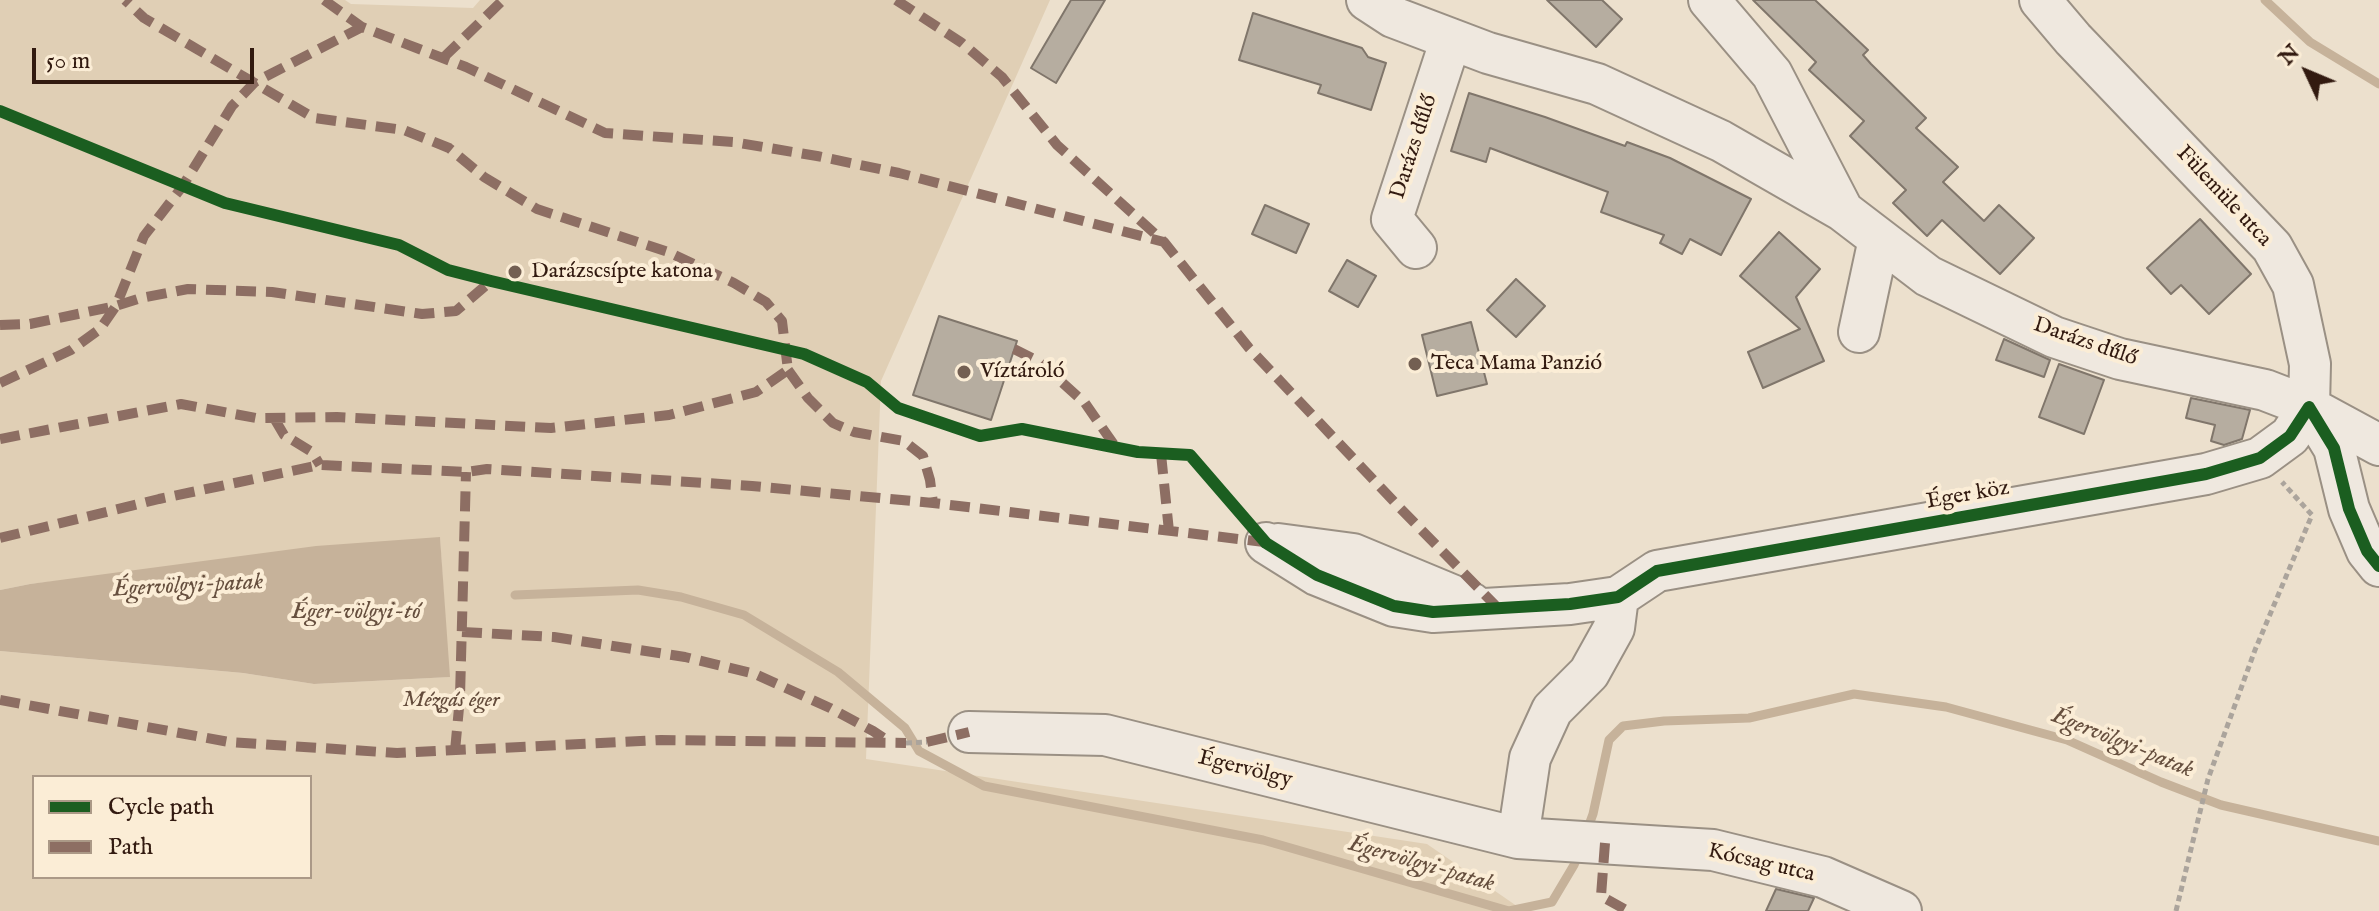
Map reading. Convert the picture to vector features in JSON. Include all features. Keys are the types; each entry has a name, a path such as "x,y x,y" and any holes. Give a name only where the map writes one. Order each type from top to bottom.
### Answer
{"street":[{"name":"Darázs dűlő","path":"1367,0 1393,17 1488,53 1597,84 1721,141 1843,211 1928,276 2054,337 2120,359 2265,390 2309,407 2379,445"},
{"name":"Darázs dűlő","path":"1709,0 1772,74 1843,211"},
{"name":"Fülemüle utca","path":"2040,0 2073,39 2272,247 2293,285 2310,364 2309,407"},
{"name":"Darázs dűlő","path":"1416,248 1392,219 1451,39"},
{"path":"1859,332 1879,239"},
{"name":"Éger köz","path":"1618,597 1657,571 2206,474 2260,458 2290,436 2309,407"},
{"path":"2309,407 2334,448 2349,509 2367,551 2379,566"},
{"path":"1484,609 1570,604 1618,597 1614,628 1589,673 1552,710 1530,758 1518,838"},
{"name":"Égervölgy","path":"969,732 1105,735 1518,838"},
{"name":"Kócsag utca","path":"1518,838 1713,850 1823,877 1901,911"}],"path":[{"path":"2176,911 2208,779 2255,650 2312,515 2260,458"},
{"path":"906,743 927,742"}],"green space":[{"name":"Mézgás éger","path":"0,0 345,0 351,4 473,8 480,0 1050,0 881,381 866,759 1427,844 1524,911 0,911 0,651 243,673 314,684 449,677 440,538 30,584 0,590"}],"water":[{"name":"Éger-völgyi-tó","path":"440,537 450,677 314,684 243,673 0,651 0,590 316,546"}],"building":[{"path":"1071,0 1105,0 1056,83 1031,68"},
{"path":"1547,0 1602,0 1622,19 1596,47"},
{"path":"1753,0 1815,0 1868,50 1863,55 1926,118 1916,128 1958,167 1943,182 1984,221 1999,205 2034,238 2000,274 1942,220 1927,236 1893,203 1906,190 1850,136 1864,121 1809,70 1816,62"},
{"path":"1253,13 1362,48 1368,57 1386,63 1371,110 1318,93 1321,85 1239,60"},
{"path":"1469,93 1625,146 1627,142 1670,158 1751,199 1721,255 1690,239 1682,254 1660,243 1664,235 1601,212 1608,192 1490,148 1486,162 1451,151"},
{"path":"1265,205 1309,224 1296,253 1252,234"},
{"path":"2200,219 2251,274 2209,314 2181,285 2171,294 2147,268"},
{"path":"1779,232 1820,269 1796,297 1824,361 1763,388 1748,352 1800,329 1740,276"},
{"path":"1347,260 1376,276 1358,307 1329,291"},
{"path":"1516,279 1545,306 1516,337 1487,310"},
{"name":"Víztároló","path":"939,316 1017,341 991,420 913,395"},
{"path":"1471,322 1487,384 1437,396 1422,335"},
{"path":"2004,339 2050,360 2044,377 1996,360"},
{"path":"2059,364 2104,380 2084,434 2039,417"},
{"path":"2191,398 2250,410 2242,439 2224,445 2211,441 2215,425 2186,418"},
{"path":"1776,889 1814,898 1808,911 1766,911"}],"waterway":[{"path":"2265,0 2310,42 2379,84"},
{"name":"Égervölgyi-patak","path":"515,595 638,590 681,597 744,615 838,672 905,728 919,751 984,786 1263,840 1509,911 1552,902 1580,851"},
{"name":"Égervölgyi-patak","path":"1586,833 1609,740 1623,726 1749,718 1854,694 1946,707 2067,740 2221,805 2379,841"}],"marked path":[{"path":"0,439 181,404 256,418 337,417 551,428 669,415 756,392 788,370 782,321 766,302 734,283 668,252 537,209 484,177 449,148 404,130 314,118 144,18 125,0"},
{"path":"324,0 362,27 466,67 605,133 733,142 817,156 899,173 1164,242"},
{"path":"443,58 503,0"},
{"path":"896,0 962,43 1002,77 1057,145 1164,242 1249,348 1495,605 1491,606"},
{"path":"0,383 71,350 100,329 116,306 144,236 182,187 232,106 255,82 362,27"},
{"path":"0,325 30,324 188,289 272,292 422,314 456,311 491,281"},
{"path":"1014,349 1038,361 1085,403 1117,449"},
{"path":"788,370 808,398 833,423 854,432 904,441 923,456 933,503"},
{"path":"274,418 284,435 312,452 320,465"},
{"path":"1161,454 1169,531"},
{"path":"0,538 159,499 320,465 466,472 487,469 752,486 933,503 1264,542"},
{"path":"455,751 460,697 466,472"},
{"path":"462,632 554,637 685,657 755,674 830,708 891,743"},
{"path":"0,700 229,742 397,753 661,740 906,743"},
{"path":"927,742 969,732"},
{"path":"1605,843 1601,896 1628,911"}],"cycle path":[{"path":"0,111 225,203 399,245 448,270 804,354 867,382 898,408 980,436 1022,429 1138,452 1190,455 1266,543 1317,575 1394,606 1433,612 1570,604 1618,597 1657,571 2206,474 2260,458 2290,436 2309,407 2334,448 2349,509 2367,551 2379,566"}],"place":[{"name":"Darázscsípte katona","path":"515,272"},
{"name":"Teca Mama Panzió","path":"1415,364"},
{"name":"Víztároló","path":"964,372"}]}
